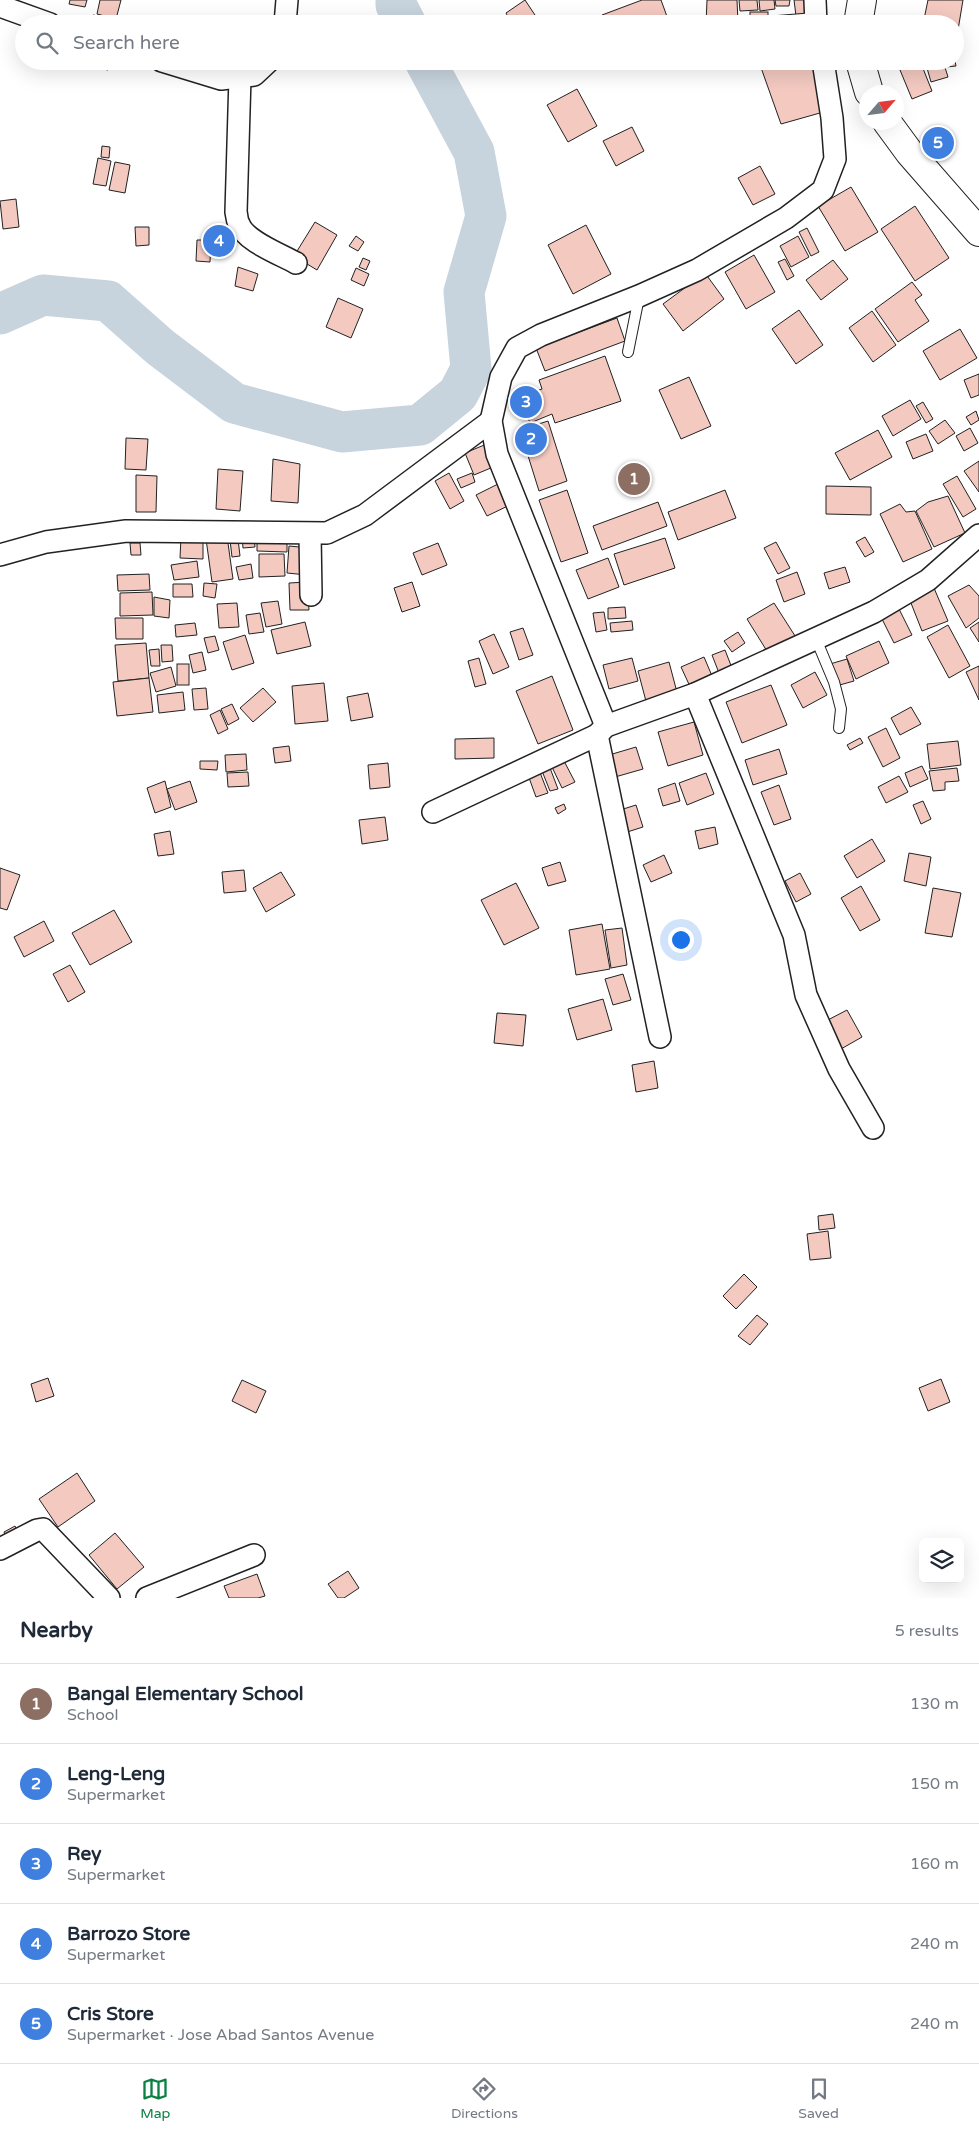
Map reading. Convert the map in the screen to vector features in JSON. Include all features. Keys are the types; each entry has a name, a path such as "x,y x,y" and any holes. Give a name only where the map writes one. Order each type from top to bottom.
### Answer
{"highway":[{"path":"860,15 862,0"},
{"path":"863,70 867,85"},
{"path":"893,130 909,152 979,232"}],"street":[{"path":"286,15 287,0"},
{"path":"0,6 31,8"},
{"path":"190,70 221,80 254,75 259,70"},
{"path":"660,1037 601,730 497,454 491,421 501,377 517,348 541,335 639,296 697,270 778,223 823,190 835,159 832,118 824,70"},
{"path":"240,77 236,212 238,224 245,234 296,263"},
{"path":"0,555 46,542 126,531 327,533 365,515 491,421"},
{"path":"310,534 311,595"},
{"path":"433,812 601,730 695,694 874,612 928,580 979,535"},
{"path":"695,694 794,935 806,995 839,1069 873,1128"},
{"path":"0,1549 37,1530 44,1529 108,1598"},
{"path":"147,1598 254,1555"}],"lane":[{"path":"628,352 639,296"},
{"path":"816,638 834,682 841,709 840,728"}],"building":[{"path":"70,0 87,0 85,7 69,4"},
{"path":"100,0 121,0 117,15 97,14"},
{"path":"525,0 535,15 507,15 506,13"},
{"path":"642,0 661,0 666,15 602,15"},
{"path":"707,0 737,0 738,15 706,15"},
{"path":"739,0 757,0 758,10 740,11"},
{"path":"759,0 774,0 775,9 760,11"},
{"path":"775,0 790,0 789,6 776,6"},
{"path":"794,0 806,0 807,15 796,15"},
{"path":"928,0 963,0 960,15 925,15"},
{"path":"750,12 768,12 768,15 750,15"},
{"path":"762,70 820,70 827,111 781,124"},
{"path":"900,70 924,70 932,91 912,99"},
{"path":"928,70 946,70 948,77 931,82"},
{"path":"577,89 597,126 568,142 547,105"},
{"path":"632,127 644,151 616,166 603,141"},
{"path":"102,146 110,147 109,158 101,157"},
{"path":"98,158 111,161 106,186 93,184"},
{"path":"115,162 130,165 125,193 109,190"},
{"path":"760,166 775,194 753,205 738,178"},
{"path":"851,187 878,232 845,251 818,206"},
{"path":"16,199 19,227 3,229 0,201"},
{"path":"915,206 949,258 915,281 881,229"},
{"path":"315,222 337,235 317,270 294,256"},
{"path":"586,225 611,274 573,294 548,245"},
{"path":"135,227 149,227 149,245 136,246"},
{"path":"807,228 819,252 811,256 799,232"},
{"path":"356,236 364,242 358,251 349,246"},
{"path":"798,236 809,257 791,267 780,246"},
{"path":"197,240 211,240 210,262 196,261"},
{"path":"754,255 775,292 746,309 725,272"},
{"path":"363,258 370,261 366,270 359,267"},
{"path":"785,259 794,276 787,280 778,262"},
{"path":"833,260 848,279 821,300 806,280"},
{"path":"238,267 258,274 253,291 235,286"},
{"path":"356,268 369,274 364,286 351,280"},
{"path":"705,273 724,299 683,331 663,304"},
{"path":"912,282 922,295 915,300 929,321 898,342 875,309"},
{"path":"338,298 363,309 351,338 326,327"},
{"path":"799,310 823,345 796,364 772,329"},
{"path":"872,311 896,345 873,362 849,328"},
{"path":"617,318 625,341 545,371 536,348"},
{"path":"960,329 977,358 940,380 923,351"},
{"path":"605,356 621,401 555,423 552,414 530,423 520,397 542,389 539,380"},
{"path":"979,374 979,395 971,398 964,380"},
{"path":"689,377 711,426 681,439 659,390"},
{"path":"910,400 921,419 893,436 882,416"},
{"path":"923,402 933,419 926,423 916,406"},
{"path":"976,411 979,420 971,425 966,417"},
{"path":"945,420 955,433 938,444 929,431"},
{"path":"548,421 567,481 539,491 520,430"},
{"path":"970,428 978,443 964,451 956,436"},
{"path":"878,430 892,457 850,480 835,453"},
{"path":"926,434 933,451 913,459 906,442"},
{"path":"126,438 148,439 146,470 125,469"},
{"path":"489,443 498,465 474,475 465,453"},
{"path":"273,459 300,464 298,503 271,501"},
{"path":"979,461 979,492 964,471"},
{"path":"218,469 243,471 240,511 216,509"},
{"path":"449,473 464,501 450,509 435,481"},
{"path":"472,473 475,482 461,488 457,479"},
{"path":"136,475 157,476 156,512 136,512"},
{"path":"957,476 976,509 963,517 943,484"},
{"path":"504,481 514,503 487,516 476,495"},
{"path":"826,486 871,487 871,515 826,514"},
{"path":"567,490 588,553 561,562 539,500"},
{"path":"725,490 736,518 678,540 668,512"},
{"path":"948,496 965,533 934,547 916,511 928,502"},
{"path":"658,502 667,526 602,550 593,526"},
{"path":"900,504 906,512 915,511 932,549 903,562 880,514"},
{"path":"254,535 255,547 243,548 242,536"},
{"path":"227,536 233,579 212,582 206,539"},
{"path":"181,537 203,537 203,559 180,558"},
{"path":"865,537 874,552 865,557 856,542"},
{"path":"665,538 675,568 624,585 614,554"},
{"path":"238,539 240,556 232,557 230,540"},
{"path":"257,539 287,540 287,552 257,551"},
{"path":"776,542 790,568 778,574 764,548"},
{"path":"130,543 140,543 141,555 131,555"},
{"path":"438,543 447,565 422,575 413,553"},
{"path":"289,546 310,548 307,575 287,573"},
{"path":"259,554 284,554 285,576 259,577"},
{"path":"608,558 619,587 588,599 576,570"},
{"path":"197,561 199,577 174,580 171,565"},
{"path":"251,564 253,578 239,580 236,567"},
{"path":"845,567 850,582 829,589 824,573"},
{"path":"797,572 805,594 784,602 776,580"},
{"path":"149,574 150,590 118,591 117,575"},
{"path":"307,582 309,610 290,610 289,583"},
{"path":"412,582 420,606 402,612 394,588"},
{"path":"204,583 217,584 215,598 203,596"},
{"path":"173,584 192,584 193,597 173,597"},
{"path":"969,585 979,596 979,618 966,628 948,596"},
{"path":"934,588 948,621 922,631 909,598"},
{"path":"152,592 153,615 120,616 120,593"},
{"path":"154,597 170,600 169,618 154,616"},
{"path":"278,601 282,624 266,627 261,603"},
{"path":"237,603 239,627 219,628 217,604"},
{"path":"774,603 797,639 770,656 747,619"},
{"path":"625,607 626,618 608,619 608,608"},
{"path":"899,609 912,635 894,643 881,617"},
{"path":"604,612 607,630 596,632 593,613"},
{"path":"260,613 264,632 249,634 246,615"},
{"path":"115,618 143,618 143,639 116,639"},
{"path":"632,621 633,630 611,632 610,623"},
{"path":"305,622 311,646 277,654 271,630"},
{"path":"979,622 979,642 970,628"},
{"path":"195,623 197,635 176,637 175,625"},
{"path":"948,625 970,666 949,678 927,637"},
{"path":"523,628 533,655 519,660 510,632"},
{"path":"738,632 745,643 732,652 724,641"},
{"path":"494,634 509,667 493,674 479,641"},
{"path":"245,635 254,663 232,670 223,642"},
{"path":"215,636 219,650 208,653 204,638"},
{"path":"879,641 889,663 856,679 846,656"},
{"path":"146,643 149,678 118,681 115,645"},
{"path":"161,645 172,645 173,661 162,662"},
{"path":"159,649 160,666 151,666 149,650"},
{"path":"725,650 732,668 719,673 712,655"},
{"path":"202,652 206,670 193,673 189,655"},
{"path":"704,657 715,683 693,693 681,667"},
{"path":"479,658 486,684 475,687 468,661"},
{"path":"632,658 638,681 609,689 603,665"},
{"path":"847,659 854,681 836,686 830,664"},
{"path":"669,662 678,696 647,705 638,671"},
{"path":"177,664 189,664 189,685 177,685"},
{"path":"979,666 979,700 966,672"},
{"path":"171,667 176,686 156,692 150,673"},
{"path":"815,672 827,695 803,708 791,685"},
{"path":"552,676 573,730 538,744 516,691"},
{"path":"149,678 153,712 117,716 113,682"},
{"path":"324,683 328,721 295,724 292,686"},
{"path":"771,685 787,725 742,743 726,702"},
{"path":"206,688 208,709 194,710 192,689"},
{"path":"263,688 276,702 253,722 240,708"},
{"path":"183,692 185,710 159,713 157,695"},
{"path":"368,693 373,717 351,721 347,697"},
{"path":"232,704 239,719 228,725 221,709"},
{"path":"911,707 921,724 900,735 891,718"},
{"path":"220,710 228,729 218,734 210,715"},
{"path":"694,722 703,755 668,766 658,732"},
{"path":"886,728 900,758 883,767 868,737"},
{"path":"494,738 494,758 455,759 455,739"},
{"path":"860,738 863,743 850,750 847,745"},
{"path":"958,741 961,765 930,769 927,744"},
{"path":"289,746 291,761 275,763 273,748"},
{"path":"636,747 643,769 615,777 609,755"},
{"path":"779,749 787,774 753,785 745,760"},
{"path":"246,754 247,770 226,772 225,755"},
{"path":"200,761 218,761 217,770 200,769"},
{"path":"564,761 575,782 562,788 552,767"},
{"path":"388,763 390,787 370,789 368,765"},
{"path":"922,766 928,779 910,787 905,773"},
{"path":"550,768 558,789 550,791 542,771"},
{"path":"957,768 959,781 945,782 945,790 933,791 929,771"},
{"path":"539,770 548,793 536,797 528,775"},
{"path":"248,772 249,786 228,787 227,773"},
{"path":"706,773 714,794 687,805 679,783"},
{"path":"899,776 908,792 886,803 878,787"},
{"path":"165,781 171,807 155,813 147,788"},
{"path":"190,781 197,802 175,810 167,789"},
{"path":"675,783 680,801 663,806 658,789"},
{"path":"779,785 791,819 774,825 761,792"},
{"path":"923,801 931,819 921,824 913,805"},
{"path":"564,804 566,809 558,814 555,808"},
{"path":"636,805 643,827 624,833 617,811"},
{"path":"385,817 388,840 362,844 359,820"},
{"path":"715,827 718,844 699,849 695,831"},
{"path":"170,831 174,854 158,856 154,834"},
{"path":"872,839 885,861 857,878 844,856"},
{"path":"909,853 931,857 926,886 904,881"},
{"path":"664,855 672,873 651,882 643,865"},
{"path":"560,862 566,881 548,886 542,868"},
{"path":"0,868 20,875 7,910 0,908"},
{"path":"244,870 246,891 224,893 222,872"},
{"path":"281,872 295,895 266,912 253,888"},
{"path":"800,873 811,894 796,902 785,881"},
{"path":"516,883 539,928 504,945 481,900"},
{"path":"861,886 880,920 860,931 841,898"},
{"path":"933,888 961,893 952,937 925,933"},
{"path":"114,910 132,942 90,965 72,933"},
{"path":"44,921 54,941 24,957 14,937"},
{"path":"602,924 610,969 576,975 569,930"},
{"path":"622,928 627,965 611,968 605,930"},
{"path":"70,965 85,992 68,1002 53,974"},
{"path":"623,974 631,1000 613,1005 605,979"},
{"path":"603,999 612,1030 577,1040 568,1009"},
{"path":"847,1010 862,1037 841,1049 826,1021"},
{"path":"497,1013 526,1015 523,1046 494,1043"},
{"path":"654,1061 658,1088 636,1092 632,1065"},
{"path":"833,1214 835,1228 819,1230 818,1216"},
{"path":"828,1231 831,1258 810,1260 807,1234"},
{"path":"744,1274 757,1287 736,1309 723,1296"},
{"path":"757,1315 768,1324 750,1345 738,1336"},
{"path":"48,1378 54,1396 36,1402 31,1384"},
{"path":"941,1379 950,1402 928,1411 919,1388"},
{"path":"242,1380 266,1391 256,1413 232,1401"},
{"path":"77,1473 95,1501 58,1527 39,1499"},
{"path":"15,1526 18,1533 7,1539 4,1532"},
{"path":"115,1533 144,1567 117,1589 89,1555"},
{"path":"348,1571 359,1588 344,1598 338,1598 328,1584"},
{"path":"257,1574 265,1596 258,1598 229,1598 224,1586"}],"waterway":[{"path":"396,0 396,5 401,15"},
{"path":"0,314 43,295 108,301 160,347 234,403 342,432 420,425 458,394 471,369 464,292 486,216 474,152 430,70"}],"place":[{"name":"Cris Store","path":"938,143"},
{"name":"Barrozo Store","path":"219,241"},
{"name":"Rey","path":"526,402"},
{"name":"Leng-Leng","path":"531,439"},
{"name":"Bangal Elementary School","path":"634,479"}]}
